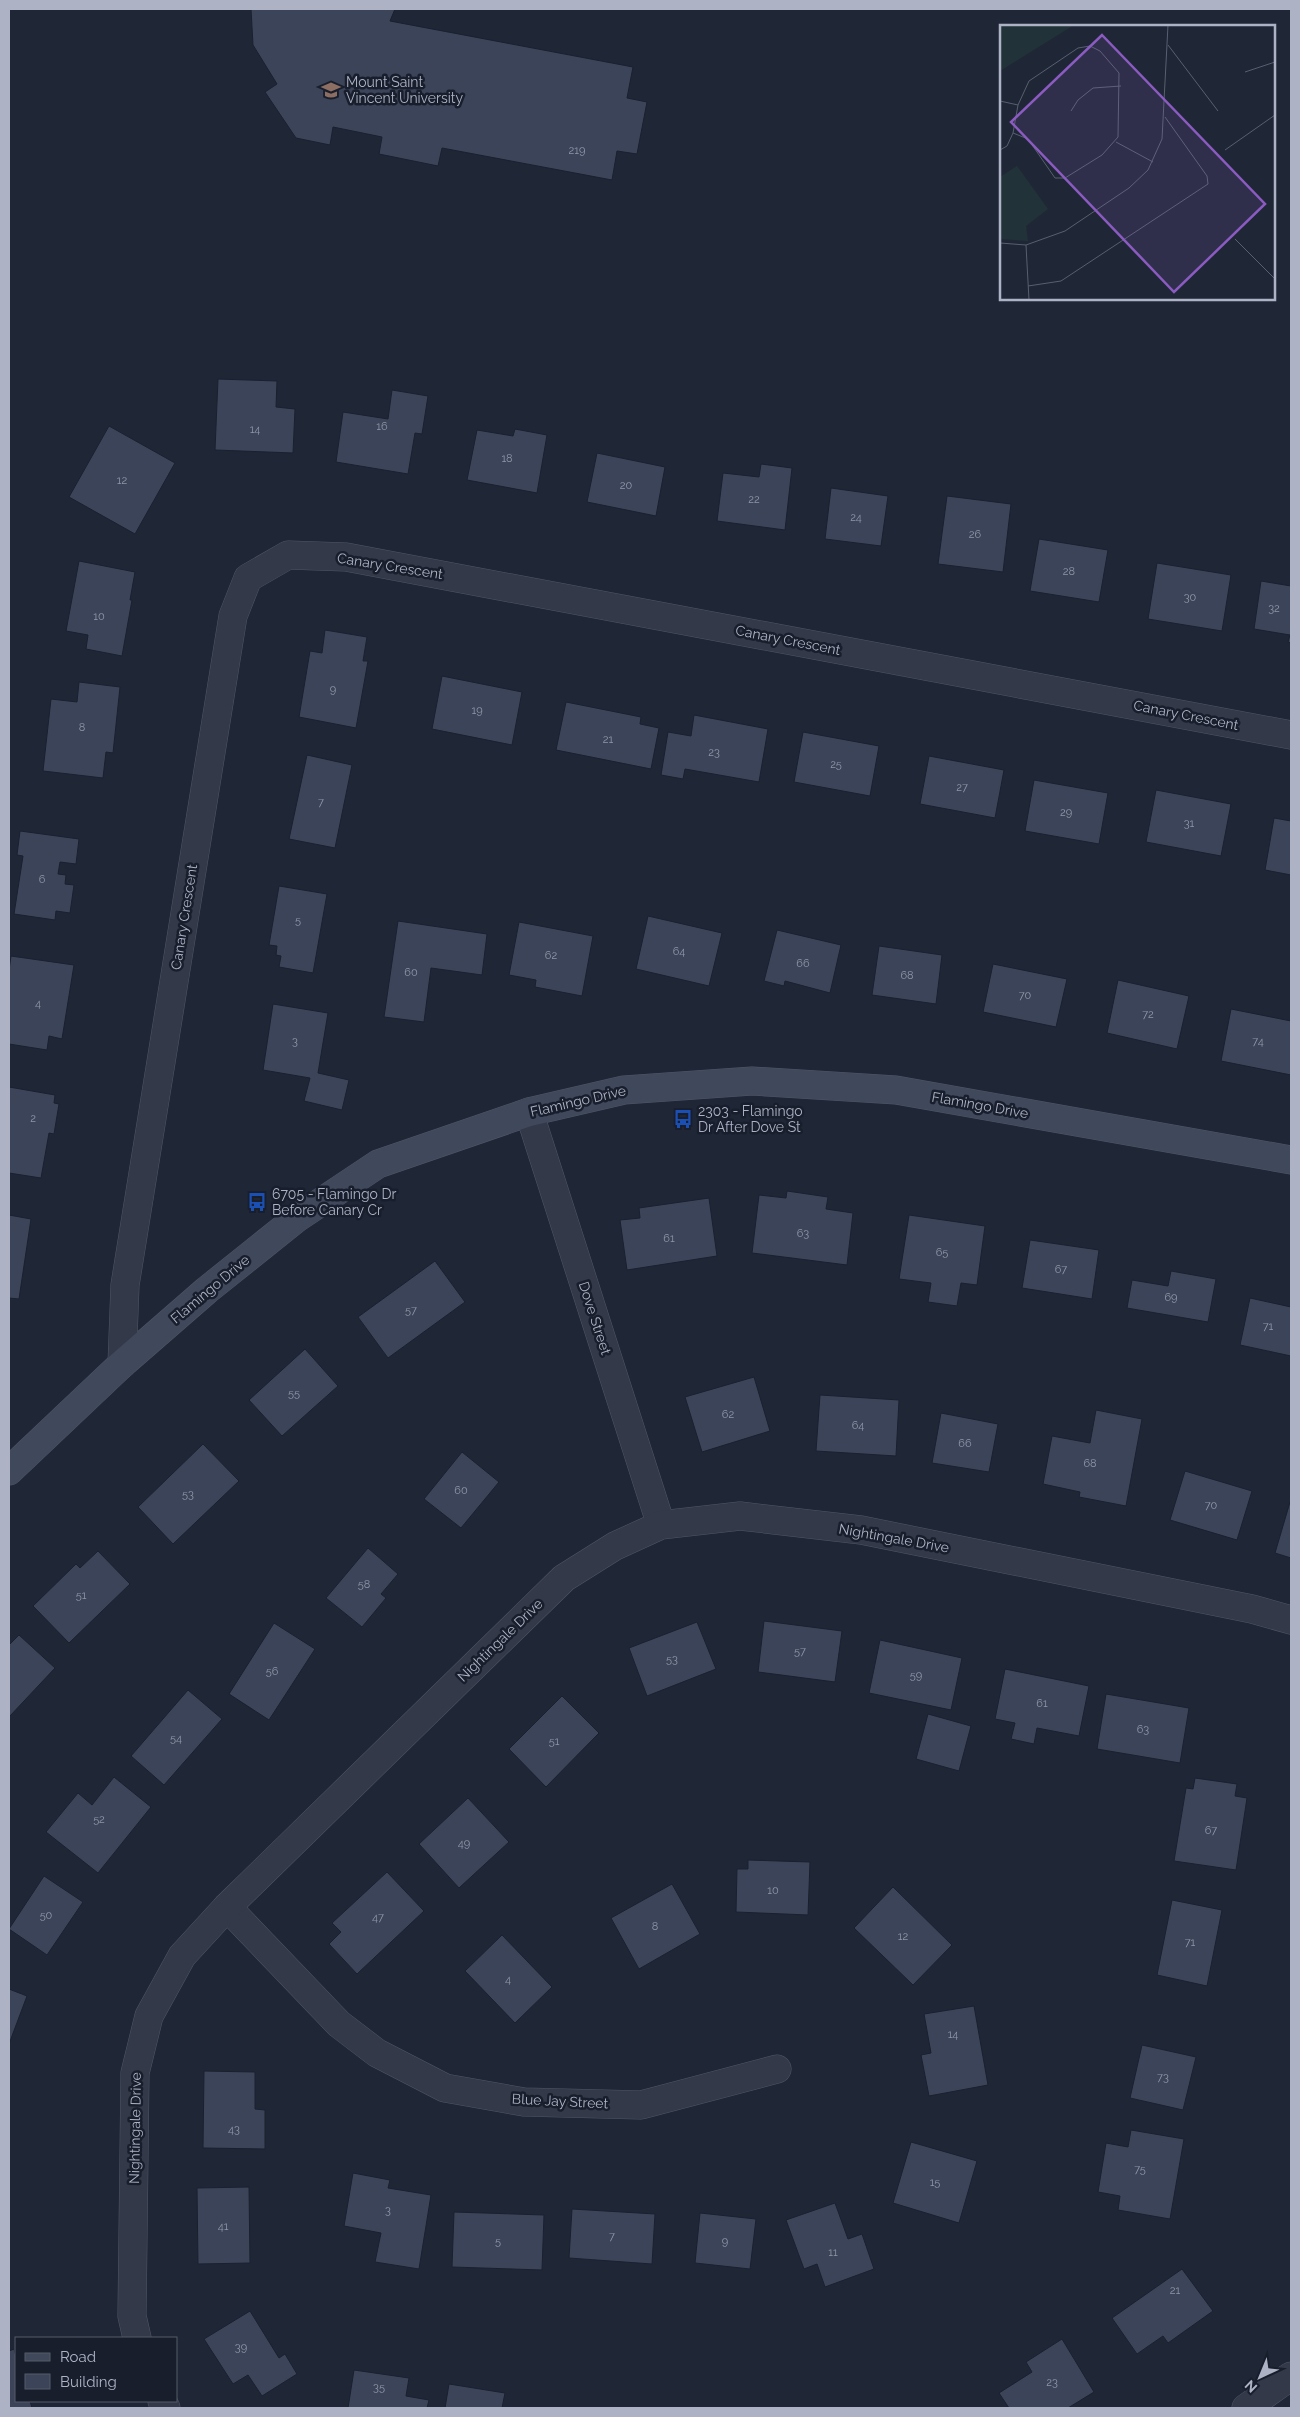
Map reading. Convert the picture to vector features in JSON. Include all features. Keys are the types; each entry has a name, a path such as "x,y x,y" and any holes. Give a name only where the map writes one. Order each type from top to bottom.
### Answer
{"street":[{"name":"Canary Crescent","path":"122,1364 125,1285 233,616 248,578 288,555 346,557 1291,735"},
{"name":"Flamingo Drive","path":"9,1471 122,1364 207,1290 297,1218 378,1164 529,1112 624,1090 752,1082 886,1089 1291,1160"},
{"name":"Dove Street","path":"529,1112 661,1525"},
{"name":"Nightingale Drive","path":"137,2337 132,2316 135,2073 149,2016 182,1956 226,1907 564,1578 615,1546 661,1525 740,1516 862,1530 1252,1609 1291,1620"},
{"name":"Blue Jay Street","path":"226,1907 339,2024 378,2053 445,2088 524,2102 641,2104 777,2069"},
{"path":"1246,2408 1291,2376"}],"building":[{"path":"251,9 395,9 390,21 633,67 627,98 647,102 637,154 617,151 612,180 442,148 438,166 379,154 382,137 333,127 330,145 296,138 265,92 277,84 253,45"},
{"path":"218,379 277,381 276,407 295,409 293,453 215,450"},
{"path":"392,390 428,396 422,434 415,433 408,474 336,462 343,412 388,419"},
{"path":"109,426 175,463 135,534 69,497"},
{"path":"515,429 547,435 537,493 467,480 477,430 513,436"},
{"path":"597,453 665,467 656,516 587,502"},
{"path":"761,464 792,468 785,530 717,521 723,473 759,477"},
{"path":"831,488 888,496 881,546 825,539"},
{"path":"947,496 1011,504 1003,572 938,564"},
{"path":"1039,539 1108,550 1099,602 1030,591"},
{"path":"79,561 135,572 122,656 86,649 88,635 66,631"},
{"path":"1157,563 1231,575 1222,631 1148,619"},
{"path":"1261,581 1291,586 1291,643 1288,642 1290,635 1254,629"},
{"path":"325,630 367,637 363,661 368,661 356,728 299,717 310,651 322,653"},
{"path":"442,676 522,692 512,745 432,729"},
{"path":"79,682 120,687 113,753 106,752 103,778 43,771 51,699 77,702"},
{"path":"566,702 641,717 640,724 659,728 651,769 556,750"},
{"path":"694,715 768,729 759,782 685,769 683,779 661,775 668,732 691,736"},
{"path":"803,732 879,746 870,796 794,782"},
{"path":"307,755 352,765 335,848 289,839"},
{"path":"929,756 1004,770 995,818 920,804"},
{"path":"1034,780 1108,793 1099,844 1025,831"},
{"path":"1156,790 1231,804 1221,856 1146,842"},
{"path":"1274,818 1291,821 1291,875 1265,870"},
{"path":"20,831 79,839 76,864 60,862 58,874 66,875 65,884 74,885 70,913 56,911 55,920 14,914 23,856 17,855"},
{"path":"279,886 327,894 313,973 279,967 281,956 276,955 277,946 269,945"},
{"path":"648,916 722,933 709,986 636,969"},
{"path":"398,921 487,934 482,975 431,968 424,1022 384,1017"},
{"path":"519,922 593,936 582,996 535,987 536,980 509,975"},
{"path":"777,930 841,945 830,993 785,981 784,986 764,981"},
{"path":"879,946 942,955 936,1004 872,995"},
{"path":"11,956 74,965 62,1039 49,1036 47,1050 9,1044 9,970"},
{"path":"993,964 1067,979 1056,1027 983,1012"},
{"path":"1118,980 1189,996 1177,1049 1107,1033"},
{"path":"273,1004 328,1013 318,1073 349,1080 342,1110 304,1101 310,1078 263,1070"},
{"path":"1231,1009 1291,1021 1291,1075 1221,1061"},
{"path":"9,1087 55,1095 54,1103 59,1104 54,1134 49,1133 41,1178 9,1173"},
{"path":"787,1191 828,1197 826,1209 853,1213 847,1265 752,1253 759,1195 786,1198"},
{"path":"709,1198 717,1256 627,1270 620,1220 640,1218 639,1208"},
{"path":"9,1215 31,1219 19,1299 9,1298"},
{"path":"909,1215 985,1226 977,1285 961,1283 957,1306 928,1302 931,1283 899,1279"},
{"path":"1030,1240 1099,1250 1092,1299 1022,1288"},
{"path":"435,1261 465,1302 388,1358 358,1317"},
{"path":"1171,1271 1216,1279 1208,1322 1127,1308 1132,1280 1168,1286"},
{"path":"1250,1298 1291,1307 1291,1356 1240,1345"},
{"path":"305,1349 338,1386 282,1436 249,1400"},
{"path":"754,1377 770,1431 702,1452 685,1397"},
{"path":"820,1395 899,1400 896,1456 816,1451"},
{"path":"1096,1410 1142,1419 1126,1506 1079,1497 1080,1492 1043,1484 1052,1436 1090,1443"},
{"path":"941,1413 998,1424 989,1472 932,1463"},
{"path":"203,1444 239,1481 173,1544 138,1507"},
{"path":"462,1452 499,1482 461,1528 424,1499"},
{"path":"1185,1471 1252,1491 1237,1540 1170,1520"},
{"path":"1291,1503 1291,1558 1275,1553"},
{"path":"368,1548 398,1574 381,1594 386,1598 362,1627 326,1598"},
{"path":"98,1551 130,1584 69,1643 33,1606 76,1564 80,1568"},
{"path":"764,1621 842,1631 835,1682 758,1672"},
{"path":"697,1622 716,1669 647,1696 629,1648"},
{"path":"274,1623 315,1649 269,1720 229,1694"},
{"path":"19,1635 55,1668 9,1717 9,1645"},
{"path":"880,1640 962,1658 951,1710 869,1693"},
{"path":"1005,1669 1089,1686 1079,1736 1037,1728 1034,1744 1011,1739 1015,1723 995,1719"},
{"path":"188,1690 222,1719 164,1785 131,1756"},
{"path":"1106,1694 1189,1708 1180,1763 1097,1749"},
{"path":"562,1696 599,1733 546,1787 509,1749"},
{"path":"928,1714 971,1726 959,1771 916,1759"},
{"path":"114,1777 151,1807 98,1873 46,1832 78,1793 92,1805"},
{"path":"1195,1778 1237,1784 1235,1796 1247,1798 1236,1870 1174,1861 1186,1788 1193,1789"},
{"path":"468,1798 509,1842 459,1888 419,1844"},
{"path":"748,1860 810,1862 808,1915 736,1912 737,1869 748,1869"},
{"path":"387,1872 424,1911 357,1974 329,1944 341,1932 332,1923"},
{"path":"44,1876 83,1902 47,1955 9,1929"},
{"path":"672,1884 700,1934 639,1969 611,1918"},
{"path":"893,1887 952,1945 913,1985 854,1928"},
{"path":"1172,1900 1222,1910 1207,1986 1157,1975"},
{"path":"502,1935 552,1987 515,2023 465,1971"},
{"path":"9,1989 27,1996 9,2044"},
{"path":"974,2006 988,2085 929,2096 921,2055 931,2053 924,2014"},
{"path":"1142,2045 1196,2057 1183,2110 1130,2098"},
{"path":"204,2071 255,2072 255,2109 265,2110 265,2149 203,2148"},
{"path":"1131,2130 1184,2139 1170,2219 1118,2210 1120,2196 1098,2192 1106,2143 1128,2147"},
{"path":"911,2142 977,2161 959,2223 893,2203"},
{"path":"353,2173 390,2180 388,2188 431,2195 419,2269 375,2262 381,2233 344,2226"},
{"path":"249,2187 250,2263 198,2264 197,2188"},
{"path":"835,2203 848,2239 862,2234 874,2269 825,2287 817,2264 804,2269 786,2220"},
{"path":"572,2209 655,2214 652,2264 569,2258"},
{"path":"454,2212 544,2215 542,2270 452,2267"},
{"path":"700,2213 756,2219 750,2269 695,2263"},
{"path":"1182,2269 1213,2311 1168,2343 1163,2336 1137,2354 1112,2318"},
{"path":"250,2311 279,2358 285,2354 297,2374 262,2396 248,2375 233,2384 204,2339"},
{"path":"1062,2339 1094,2392 1068,2408 1009,2408 999,2393 1032,2372 1026,2362"},
{"path":"14,2349 15,2353 15,2402 30,2402 32,2408 9,2408 9,2351"},
{"path":"354,2370 409,2378 406,2396 429,2400 427,2408 348,2408"},
{"path":"449,2384 505,2393 502,2408 445,2408"}],"place":[{"name":"Mount Saint Vincent University","path":"331,90"},
{"name":"2303 - Flamingo Dr After Dove St","path":"683,1119"},
{"name":"6705 - Flamingo Dr Before Canary Cr","path":"257,1202"}]}
